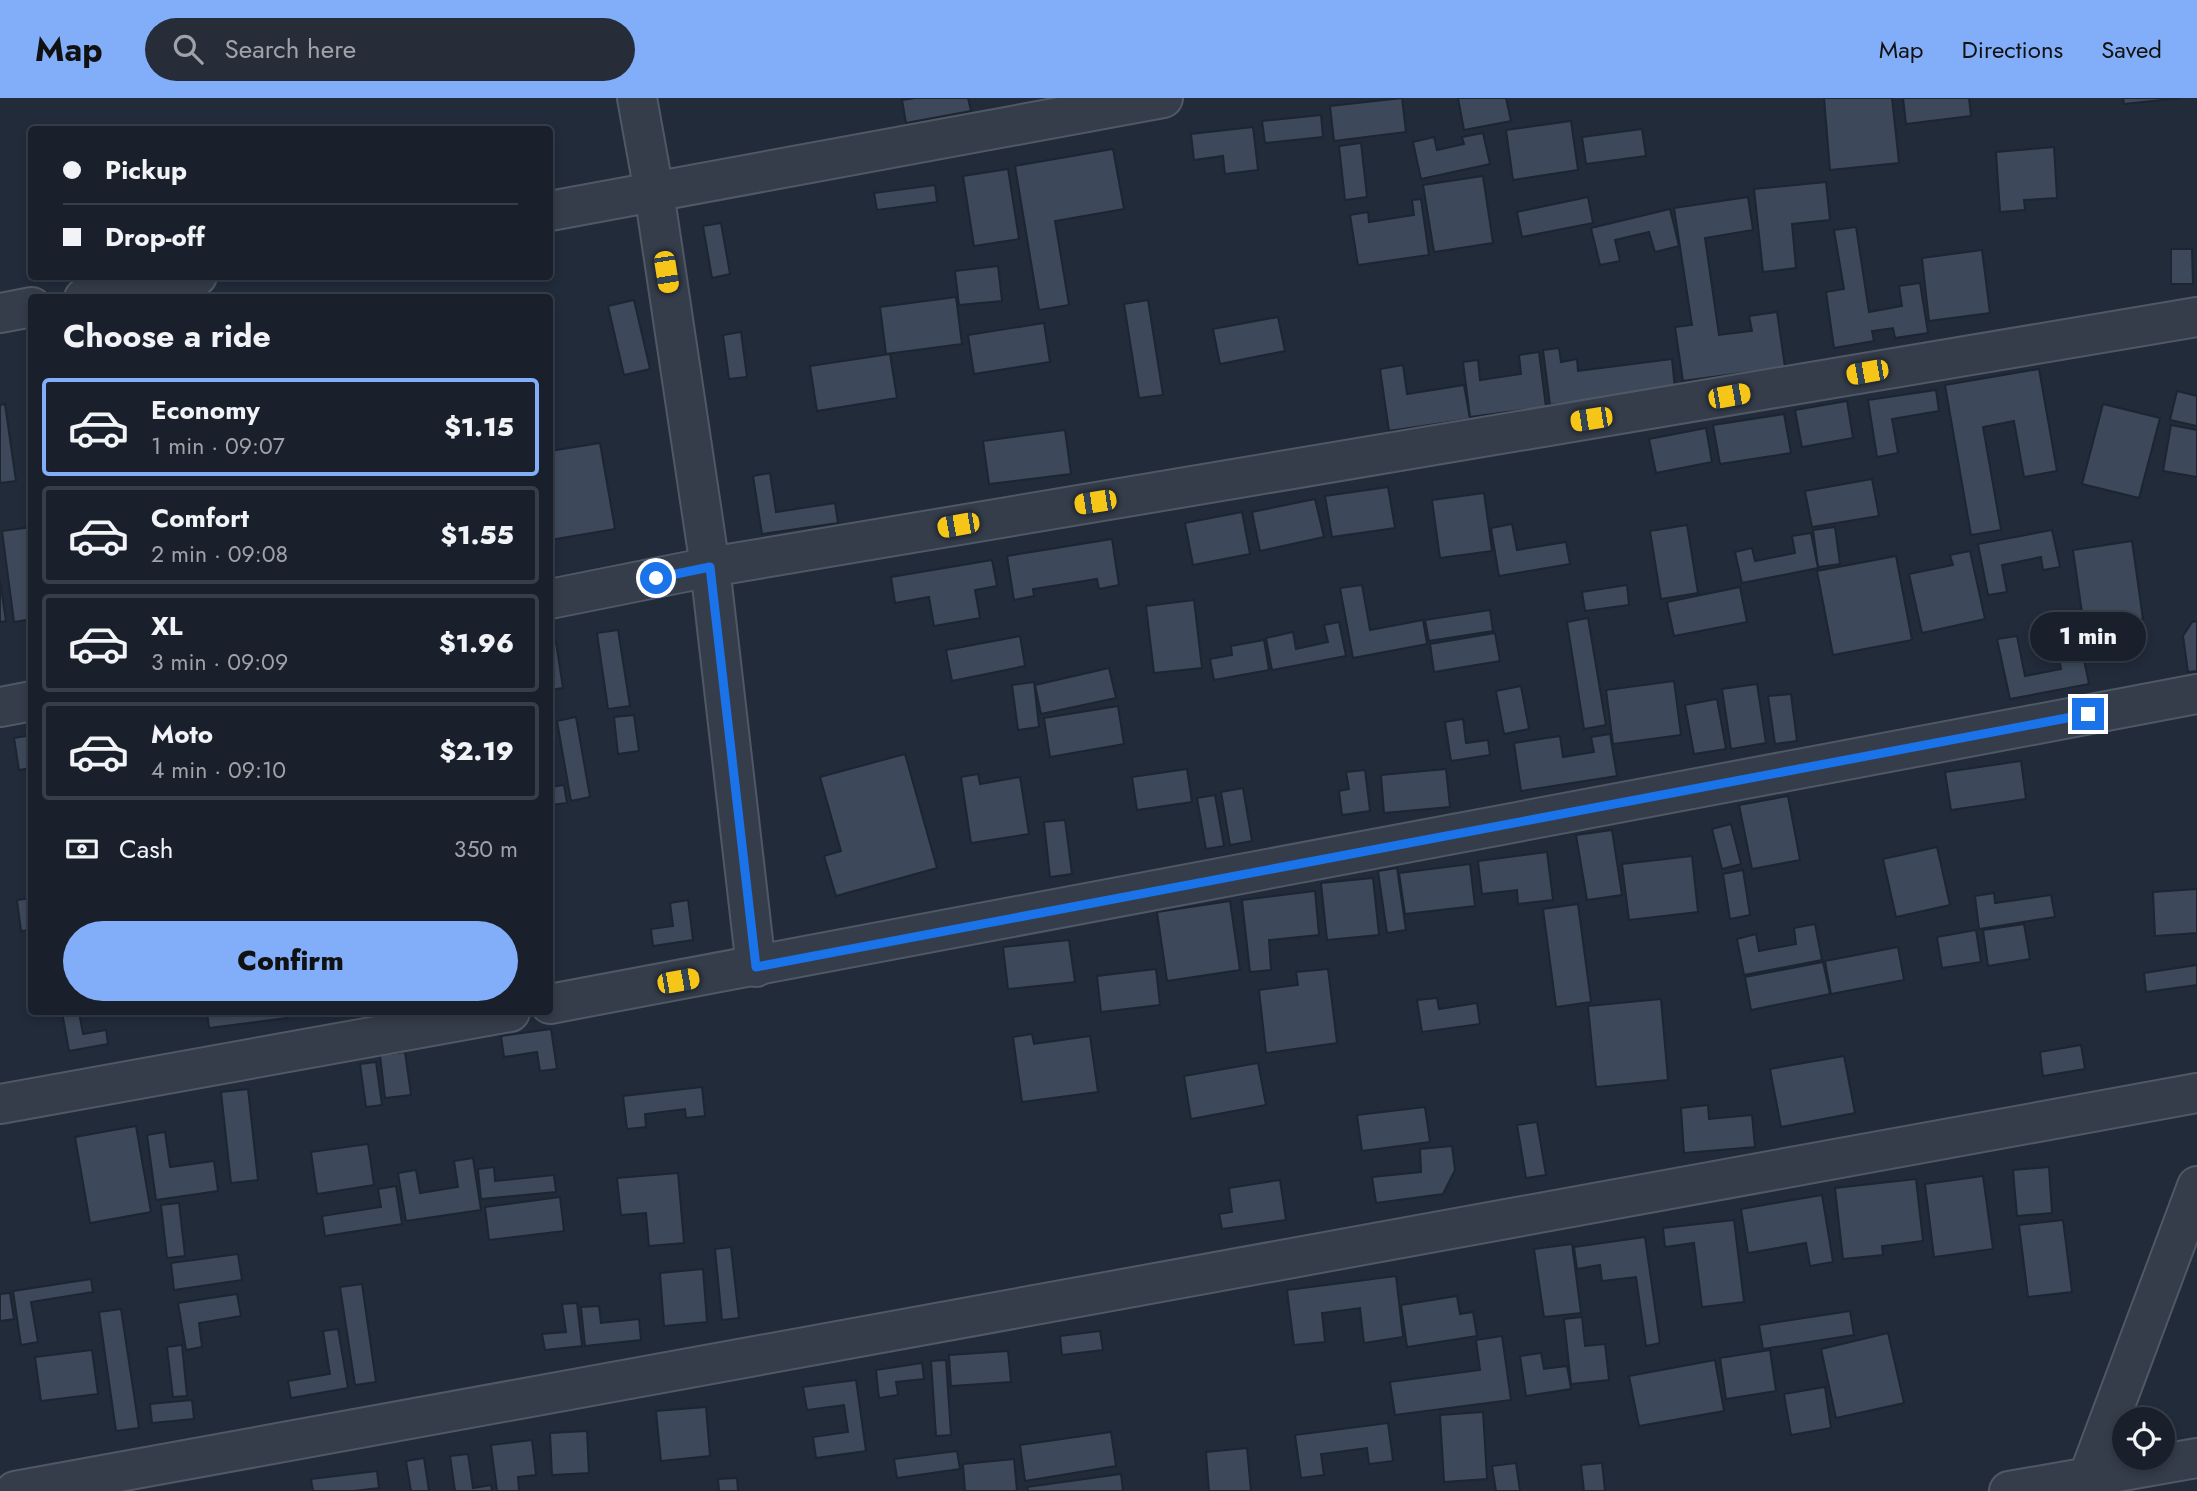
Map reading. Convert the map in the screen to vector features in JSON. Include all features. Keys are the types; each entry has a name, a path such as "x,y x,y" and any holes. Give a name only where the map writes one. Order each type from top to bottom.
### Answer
{"street":[{"path":"637,98 654,192 710,567 756,967"},
{"path":"553,210 1163,98"},
{"path":"105,294 176,280"},
{"path":"0,313 28,308"},
{"path":"553,597 710,567 2197,317"},
{"path":"553,1003 2197,694"},
{"path":"0,707 28,702"},
{"path":"0,1104 493,1015"},
{"path":"15,1491 2197,1093"},
{"path":"2085,1484 2197,1186"},
{"path":"2009,1491 2085,1484 2197,1458"}],"building":[{"path":"968,98 971,111 906,123 902,100"},
{"path":"1402,98 1406,132 1334,141 1330,106"},
{"path":"1458,98 1506,98 1511,121 1464,130"},
{"path":"1824,98 1892,98 1899,163 1830,170"},
{"path":"1903,98 1969,98 1971,116 1906,124"},
{"path":"2123,98 2181,98 2124,104"},
{"path":"1321,115 1323,137 1265,143 1262,121"},
{"path":"1571,121 1578,170 1513,180 1506,130"},
{"path":"1253,127 1258,170 1225,174 1223,156 1194,160 1191,134"},
{"path":"1642,129 1646,156 1586,164 1582,137"},
{"path":"1483,133 1490,164 1421,179 1413,142 1434,137 1437,150 1464,144 1462,137"},
{"path":"1361,143 1367,197 1345,200 1339,146"},
{"path":"2054,147 2057,198 2024,200 2025,210 2000,212 1996,152"},
{"path":"1113,149 1124,209 1055,221 1069,305 1039,310 1015,166"},
{"path":"1008,169 1019,239 974,246 963,176"},
{"path":"1483,176 1493,243 1434,252 1423,185"},
{"path":"1826,182 1830,220 1792,224 1796,268 1763,272 1754,189"},
{"path":"935,185 937,202 877,210 874,193"},
{"path":"1588,197 1593,223 1522,237 1517,212"},
{"path":"1748,197 1753,230 1705,238 1719,335 1752,331 1749,316 1777,312 1785,367 1683,381 1675,327 1692,325 1674,208"},
{"path":"1421,199 1429,255 1358,265 1350,215 1368,212 1369,222 1414,215 1412,200"},
{"path":"1670,209 1679,246 1655,252 1649,232 1615,240 1620,261 1600,265 1591,228"},
{"path":"721,223 730,274 712,278 703,226"},
{"path":"1856,227 1869,312 1902,306 1899,286 1920,283 1928,333 1895,338 1893,328 1872,331 1874,341 1834,348 1826,292 1844,289 1834,230"},
{"path":"2171,249 2192,249 2193,284 2171,284"},
{"path":"1982,250 1990,313 1929,321 1922,258"},
{"path":"998,266 1002,301 959,305 955,271"},
{"path":"956,297 962,344 886,354 880,307"},
{"path":"634,300 650,369 624,375 608,306"},
{"path":"1148,300 1163,395 1139,398 1124,304"},
{"path":"1278,317 1285,351 1220,364 1213,329"},
{"path":"1044,323 1050,362 974,374 968,335"},
{"path":"741,332 747,377 729,379 723,335"},
{"path":"1559,348 1561,362 1577,359 1578,371 1672,359 1675,389 1550,405 1543,350"},
{"path":"1539,352 1546,407 1470,417 1463,362 1478,360 1480,380 1521,374 1519,355"},
{"path":"890,354 897,398 817,411 810,366"},
{"path":"1403,365 1407,394 1464,385 1470,419 1389,431 1380,369"},
{"path":"2039,369 2057,471 2024,477 2014,421 1983,427 2001,530 1971,535 1945,385"},
{"path":"1936,390 1939,411 1892,419 1898,453 1877,457 1868,400"},
{"path":"2177,391 2197,396 2197,426 2170,420"},
{"path":"1847,401 1853,438 1802,447 1795,410"},
{"path":"5,404 16,481 0,483 0,405"},
{"path":"2103,404 2160,418 2139,498 2082,484"},
{"path":"1784,414 1791,453 1720,464 1713,425"},
{"path":"2171,425 2197,430 2197,477 2163,471"},
{"path":"1706,428 1712,462 1656,473 1649,439"},
{"path":"1065,430 1071,474 989,484 983,441"},
{"path":"600,443 615,529 553,539 553,451"},
{"path":"770,473 776,512 835,503 838,523 762,534 753,476"},
{"path":"1872,479 1879,516 1812,527 1805,491"},
{"path":"1388,487 1395,528 1332,537 1325,496"},
{"path":"1484,493 1492,551 1440,558 1432,500"},
{"path":"1315,499 1324,537 1260,551 1252,512"},
{"path":"1242,512 1250,554 1193,565 1185,523"},
{"path":"1512,524 1517,550 1566,542 1570,564 1499,576 1491,528"},
{"path":"1687,525 1698,593 1661,599 1650,531"},
{"path":"1835,527 1840,564 1818,567 1813,530"},
{"path":"28,528 28,620 14,622 2,531"},
{"path":"2052,530 2060,567 2043,570 2041,557 2002,565 2007,592 1988,595 1978,544"},
{"path":"1811,533 1818,568 1742,583 1735,552 1752,548 1755,561 1795,553 1792,536"},
{"path":"1112,539 1119,585 1099,589 1097,579 1033,589 1034,596 1014,600 1007,556"},
{"path":"2132,541 2143,619 2084,627 2073,550"},
{"path":"1970,551 1985,619 1922,633 1909,574 1953,565 1950,555"},
{"path":"1896,556 1912,640 1833,655 1817,571"},
{"path":"992,560 997,586 975,590 980,618 934,626 929,597 895,603 891,577"},
{"path":"0,581 6,621 0,622"},
{"path":"1362,585 1370,630 1423,620 1427,644 1353,658 1340,588"},
{"path":"1627,585 1629,605 1585,611 1582,592"},
{"path":"1740,587 1747,622 1674,636 1667,602"},
{"path":"1194,600 1202,668 1154,673 1146,606"},
{"path":"1490,610 1493,631 1429,641 1425,620"},
{"path":"1588,618 1606,725 1584,729 1567,622"},
{"path":"2076,621 2089,684 2010,699 1997,639 2017,636 2025,676 2061,669 2052,626"},
{"path":"2197,621 2197,671 2188,672 2183,636 2192,622"},
{"path":"1339,622 1346,656 1272,670 1266,638 1293,632 1296,649 1328,642 1324,625"},
{"path":"618,630 630,706 608,709 597,633"},
{"path":"1495,633 1500,661 1434,672 1430,644"},
{"path":"1020,636 1025,666 952,681 946,650"},
{"path":"1264,640 1269,670 1214,680 1210,659 1232,655 1231,646"},
{"path":"553,642 556,642 563,688 553,690"},
{"path":"1109,668 1116,698 1041,714 1035,685"},
{"path":"1674,681 1681,735 1613,744 1606,690"},
{"path":"1034,682 1039,727 1018,730 1012,685"},
{"path":"1757,684 1766,743 1731,749 1722,689"},
{"path":"1521,686 1529,729 1504,734 1496,691"},
{"path":"1791,694 1797,741 1775,744 1768,696"},
{"path":"1717,699 1726,749 1694,754 1685,705"},
{"path":"1118,706 1124,744 1050,757 1044,718"},
{"path":"634,715 639,751 618,754 614,717"},
{"path":"576,717 590,797 571,801 557,721"},
{"path":"1463,719 1466,743 1488,740 1490,755 1451,761 1445,722"},
{"path":"1610,734 1617,776 1521,791 1514,743 1560,736 1563,757 1594,752 1591,737"},
{"path":"28,736 28,769 19,770 14,738"},
{"path":"905,754 937,868 836,896 824,856 841,851 820,777"},
{"path":"2021,761 2026,799 1951,810 1945,772"},
{"path":"1187,769 1192,802 1137,810 1132,777"},
{"path":"1446,769 1450,807 1384,813 1381,775"},
{"path":"1365,770 1370,811 1342,815 1339,791 1349,789 1346,772"},
{"path":"978,774 980,784 1020,777 1029,834 971,843 961,777"},
{"path":"564,785 567,803 553,805 553,787"},
{"path":"1243,788 1252,841 1230,845 1221,792"},
{"path":"1215,795 1224,846 1206,849 1197,798"},
{"path":"1788,796 1800,860 1752,869 1739,805"},
{"path":"1065,820 1072,874 1050,877 1044,822"},
{"path":"1731,824 1741,864 1722,869 1712,829"},
{"path":"1612,830 1622,895 1587,900 1576,835"},
{"path":"1937,847 1950,905 1896,917 1883,859"},
{"path":"1547,852 1553,900 1518,904 1517,890 1482,894 1478,861"},
{"path":"1692,856 1698,912 1629,920 1622,864"},
{"path":"1470,864 1475,906 1405,914 1399,873"},
{"path":"1397,868 1406,930 1387,933 1378,871"},
{"path":"1743,870 1750,915 1730,919 1723,874"},
{"path":"1373,878 1379,935 1327,940 1321,883"},
{"path":"2197,889 2197,933 2155,936 2153,892"},
{"path":"1315,891 1319,935 1269,940 1271,970 1250,972 1242,900"},
{"path":"1994,893 1995,903 2051,895 2055,917 1979,929 1975,896"},
{"path":"28,899 28,930 21,931 17,900"},
{"path":"688,900 693,940 653,946 651,929 673,926 670,903"},
{"path":"1230,901 1240,970 1167,981 1157,912"},
{"path":"1578,904 1591,1002 1556,1007 1543,909"},
{"path":"1815,924 1822,960 1744,975 1737,939 1756,934 1759,951 1796,944 1794,928"},
{"path":"2024,924 2030,959 1988,966 1983,930"},
{"path":"1976,930 1981,962 1942,968 1937,937"},
{"path":"1069,940 1075,982 1008,989 1003,947"},
{"path":"1898,947 1904,980 1831,994 1825,961"},
{"path":"1823,962 1830,994 1751,1010 1745,977"},
{"path":"2197,965 2197,985 2146,992 2144,973"},
{"path":"1156,969 1160,1005 1101,1012 1097,976"},
{"path":"1328,969 1337,1043 1266,1053 1259,990 1298,985 1296,972"},
{"path":"1437,998 1439,1009 1477,1003 1480,1024 1422,1032 1417,1000"},
{"path":"1661,999 1668,1080 1596,1087 1588,1006"},
{"path":"63,1015 80,1015 83,1034 106,1030 108,1044 69,1051"},
{"path":"207,1015 286,1015 287,1018 209,1028"},
{"path":"551,1029 557,1069 540,1071 537,1052 504,1057 501,1036"},
{"path":"1032,1034 1034,1044 1090,1036 1098,1092 1022,1102 1013,1037"},
{"path":"2081,1045 2085,1069 2043,1076 2040,1052"},
{"path":"405,1052 411,1095 385,1098 380,1055"},
{"path":"1844,1056 1855,1113 1781,1127 1770,1069"},
{"path":"376,1062 382,1105 366,1107 360,1064"},
{"path":"1258,1063 1266,1105 1191,1119 1184,1076"},
{"path":"702,1087 705,1116 686,1118 685,1109 645,1114 646,1127 627,1129 623,1096"},
{"path":"248,1089 258,1180 231,1183 221,1092"},
{"path":"1708,1105 1709,1119 1752,1115 1755,1147 1684,1153 1681,1108"},
{"path":"1425,1107 1430,1142 1362,1151 1357,1115"},
{"path":"1537,1122 1546,1175 1526,1178 1517,1125"},
{"path":"136,1126 151,1212 90,1223 75,1137"},
{"path":"165,1132 170,1167 214,1161 218,1191 156,1200 147,1135"},
{"path":"368,1144 374,1185 317,1194 311,1152"},
{"path":"1452,1146 1455,1170 1443,1194 1376,1203 1372,1177 1421,1172 1420,1149"},
{"path":"473,1158 481,1210 406,1221 398,1173 416,1170 420,1193 458,1187 454,1161"},
{"path":"494,1167 495,1181 554,1175 556,1192 481,1199 478,1169"},
{"path":"2049,1167 2052,1213 2017,1216 2013,1170"},
{"path":"678,1173 684,1243 649,1246 646,1213 621,1215 617,1178"},
{"path":"1983,1176 1993,1249 1934,1257 1925,1184"},
{"path":"1916,1179 1923,1241 1882,1246 1883,1255 1843,1259 1835,1188"},
{"path":"1280,1180 1286,1220 1222,1229 1219,1214 1232,1212 1229,1188"},
{"path":"396,1186 402,1224 325,1236 322,1216 381,1207 378,1189"},
{"path":"1822,1195 1833,1262 1810,1266 1806,1243 1748,1253 1741,1209"},
{"path":"560,1197 564,1231 489,1240 485,1207"},
{"path":"179,1203 185,1256 167,1258 161,1205"},
{"path":"1734,1220 1744,1302 1702,1307 1694,1243 1665,1247 1663,1228"},
{"path":"2063,1220 2072,1292 2028,1297 2019,1225"},
{"path":"1645,1237 1660,1343 1646,1346 1636,1277 1602,1281 1600,1265 1577,1269 1574,1247"},
{"path":"1572,1244 1581,1313 1544,1317 1534,1249"},
{"path":"731,1247 739,1318 722,1320 715,1249"},
{"path":"238,1254 242,1280 174,1290 171,1263"},
{"path":"703,1269 707,1322 664,1326 660,1273"},
{"path":"1396,1276 1403,1337 1364,1343 1360,1308 1322,1313 1325,1342 1294,1345 1287,1290"},
{"path":"91,1279 93,1292 31,1302 38,1342 21,1345 13,1291"},
{"path":"362,1284 376,1382 355,1385 340,1287"},
{"path":"10,1293 14,1319 0,1321 0,1294"},
{"path":"237,1294 241,1316 199,1323 202,1347 186,1350 178,1303"},
{"path":"1457,1296 1460,1314 1473,1312 1477,1336 1407,1347 1401,1305"},
{"path":"577,1303 582,1346 545,1350 542,1334 566,1332 562,1304"},
{"path":"599,1306 601,1323 639,1319 641,1340 585,1346 581,1307"},
{"path":"121,1309 139,1428 116,1431 99,1312"},
{"path":"1850,1311 1854,1335 1763,1349 1759,1325"},
{"path":"1582,1317 1585,1346 1605,1344 1609,1380 1571,1384 1564,1319"},
{"path":"338,1329 348,1388 291,1398 288,1381 330,1374 323,1331"},
{"path":"1100,1331 1103,1350 1062,1355 1060,1336"},
{"path":"1888,1333 1904,1403 1836,1418 1821,1349"},
{"path":"1502,1336 1511,1400 1395,1415 1390,1382 1480,1370 1476,1340"},
{"path":"182,1345 187,1396 173,1397 167,1347"},
{"path":"92,1350 98,1394 41,1401 35,1357"},
{"path":"1770,1350 1776,1391 1726,1399 1720,1358"},
{"path":"1008,1351 1011,1382 951,1386 949,1355"},
{"path":"1541,1353 1544,1369 1567,1366 1571,1389 1526,1396 1520,1356"},
{"path":"946,1360 951,1435 936,1436 931,1361"},
{"path":"1715,1360 1724,1411 1639,1426 1629,1376"},
{"path":"922,1363 924,1379 896,1382 898,1395 879,1398 876,1370"},
{"path":"856,1380 866,1451 816,1458 813,1437 848,1432 844,1405 807,1410 803,1387"},
{"path":"1825,1387 1831,1428 1791,1435 1784,1394"},
{"path":"192,1400 194,1419 152,1423 150,1404"},
{"path":"706,1407 710,1456 661,1461 656,1411"},
{"path":"1483,1412 1487,1479 1444,1482 1440,1415"},
{"path":"1388,1423 1393,1461 1369,1464 1367,1448 1321,1454 1324,1475 1301,1478 1295,1435"},
{"path":"587,1431 589,1473 552,1475 550,1433"},
{"path":"1111,1432 1116,1466 1025,1481 1020,1445"},
{"path":"532,1440 536,1475 518,1477 519,1491 497,1491 491,1445"},
{"path":"1247,1448 1251,1491 1209,1491 1206,1452"},
{"path":"957,1451 960,1469 897,1478 894,1459"},
{"path":"468,1454 473,1488 491,1485 492,1491 455,1491 450,1456"},
{"path":"424,1458 429,1491 411,1491 406,1461"},
{"path":"1014,1459 1017,1491 965,1491 963,1464"},
{"path":"1516,1463 1520,1491 1496,1491 1492,1466"},
{"path":"1602,1463 1605,1491 1584,1491 1581,1465"},
{"path":"377,1471 379,1488 313,1491 311,1479"},
{"path":"1121,1474 1123,1491 1028,1491 1027,1487"},
{"path":"737,1478 738,1491 719,1491 718,1479"}],"route":[{"path":"656,578 710,567 756,967 2088,714"}]}
